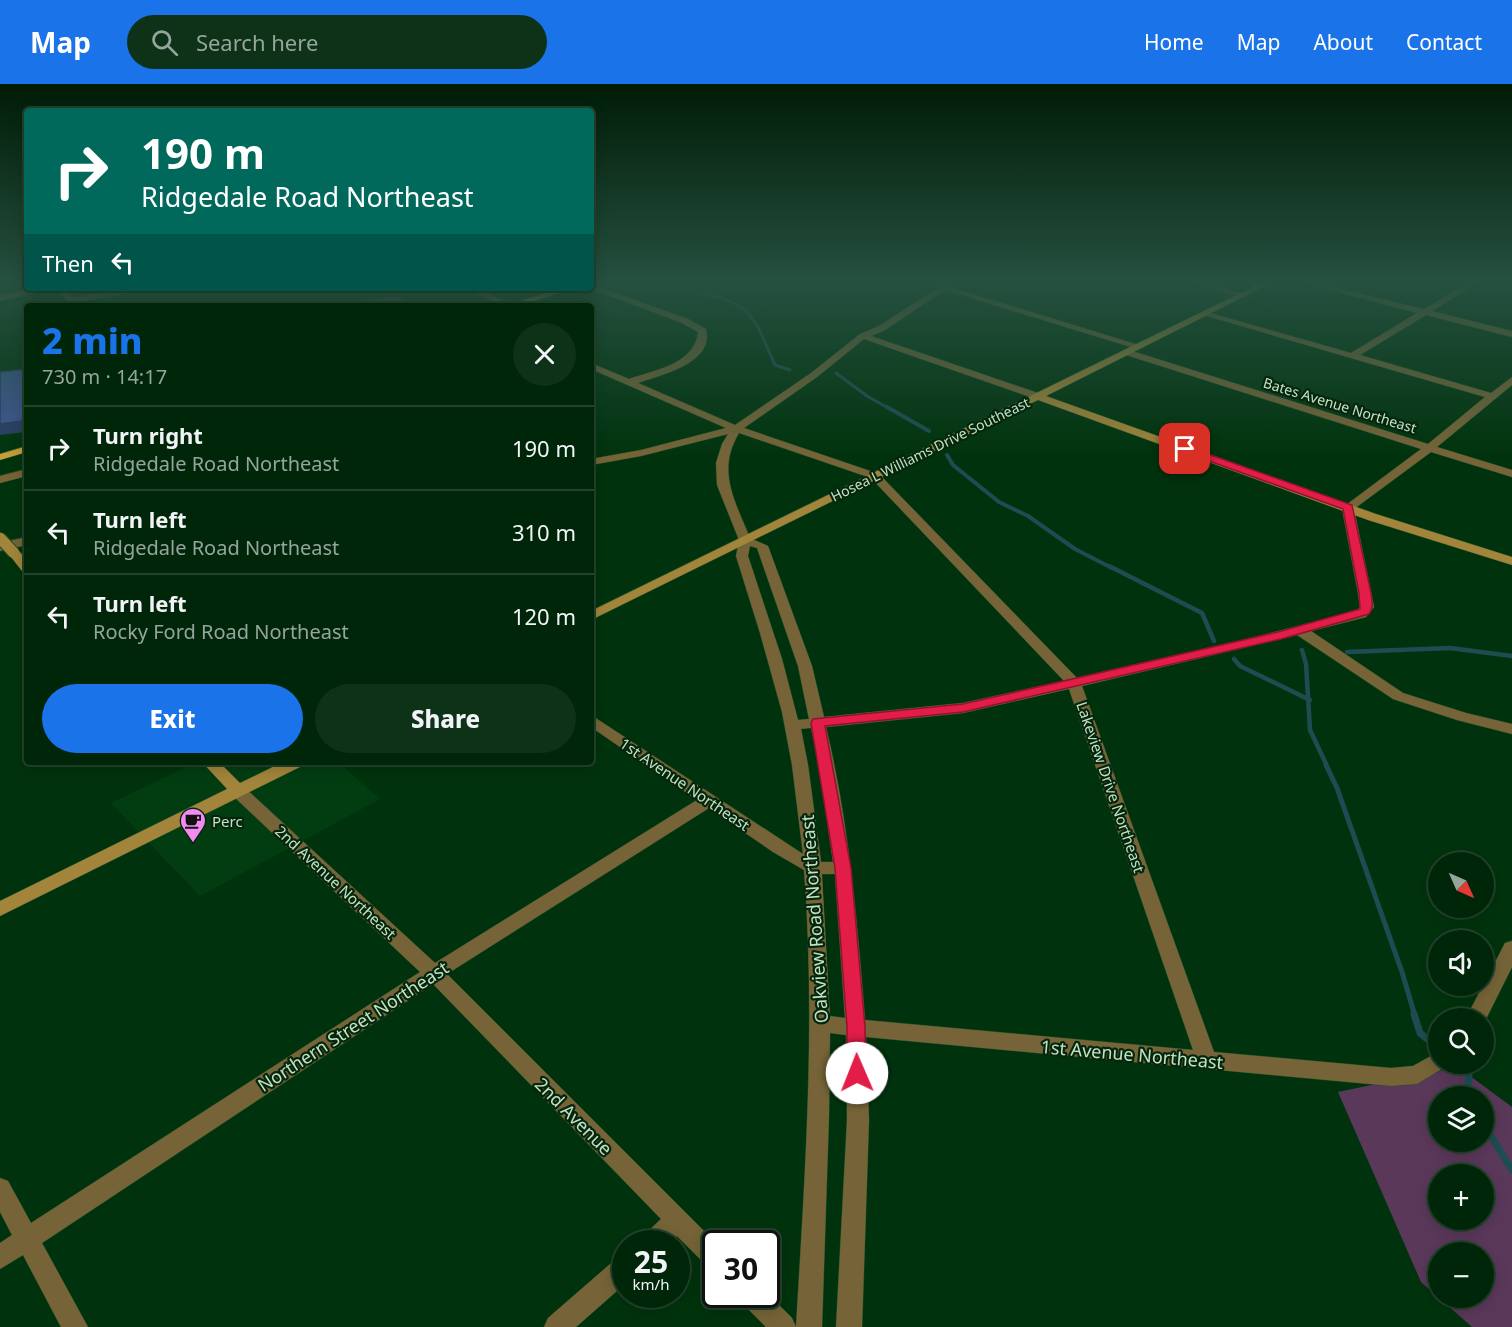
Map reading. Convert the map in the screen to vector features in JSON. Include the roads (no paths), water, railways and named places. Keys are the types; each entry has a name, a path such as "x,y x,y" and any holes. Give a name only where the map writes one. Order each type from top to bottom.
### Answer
{"main road":[{"path":"0,457 24,450"}],"street":[{"path":"630,382 690,358 702,345 702,340"},
{"path":"594,461 641,453 736,429 814,375 858,340"},
{"path":"875,340 1399,526 1512,561"},
{"path":"1118,340 1137,346"},
{"name":"Hosea L Williams Drive Southeast","path":"594,615 1149,340"},
{"path":"1295,340 1492,396"},
{"path":"1352,356 1378,340"},
{"name":"Bates Avenue Northeast","path":"1126,352 1512,474"},
{"path":"594,367 736,429 875,476"},
{"path":"1348,508 1429,448 1512,380"},
{"path":"736,429 722,463 723,485 746,540"},
{"path":"699,438 715,440 727,447"},
{"path":"0,480 24,473"},
{"name":"Lakeview Drive Northeast","path":"875,476 1074,683 1207,1061"},
{"path":"791,725 963,708 1301,631 1361,614 1367,607 1348,508"},
{"path":"0,538 24,565"},
{"name":"Oakview Road Northeast","path":"809,1327 820,1122 822,1024 814,868 800,764 778,668 742,556 746,540 763,547 805,666 818,723 843,868 856,1027 858,1120 849,1327"},
{"path":"0,547 24,542"},
{"path":"1301,631 1398,696 1462,717 1512,729"},
{"name":"1st Avenue Northeast","path":"594,722 779,848 814,868"},
{"path":"213,765 238,791"},
{"path":"0,909 290,765"},
{"name":"2nd Avenue Northeast","path":"238,791 434,973"},
{"name":"Northern Street Northeast","path":"0,1257 434,973 710,800"},
{"path":"814,868 843,868"},
{"path":"1481,1008 1512,948"},
{"name":"2nd Avenue","path":"434,973 702,1245"},
{"name":"1st Avenue Northeast","path":"822,1024 1391,1077 1417,1075 1428,1068"},
{"path":"0,1189 75,1327"},
{"path":"666,1230 677,1220"},
{"path":"557,1327 612,1278"},
{"path":"765,1308 782,1325"}],"waterway":[{"path":"763,340 775,365 790,370"},
{"path":"836,373 867,396 890,409"},
{"path":"887,407 929,431"},
{"path":"947,455 953,465 999,502 1028,516 1075,549 1112,568"},
{"path":"1109,566 1202,613 1214,641"},
{"path":"1347,652 1450,648 1512,656"},
{"path":"1302,650 1306,664 1308,699"},
{"path":"1234,659 1240,666 1308,699"},
{"path":"1308,699 1310,730 1327,766"},
{"path":"1326,765 1337,788 1402,972 1415,1016"},
{"path":"1414,1014 1420,1033 1428,1040"},
{"path":"1468,1086 1469,1074"},
{"path":"1494,1141 1512,1170"}],"place":[{"name":"Perc","path":"193,844"}]}
